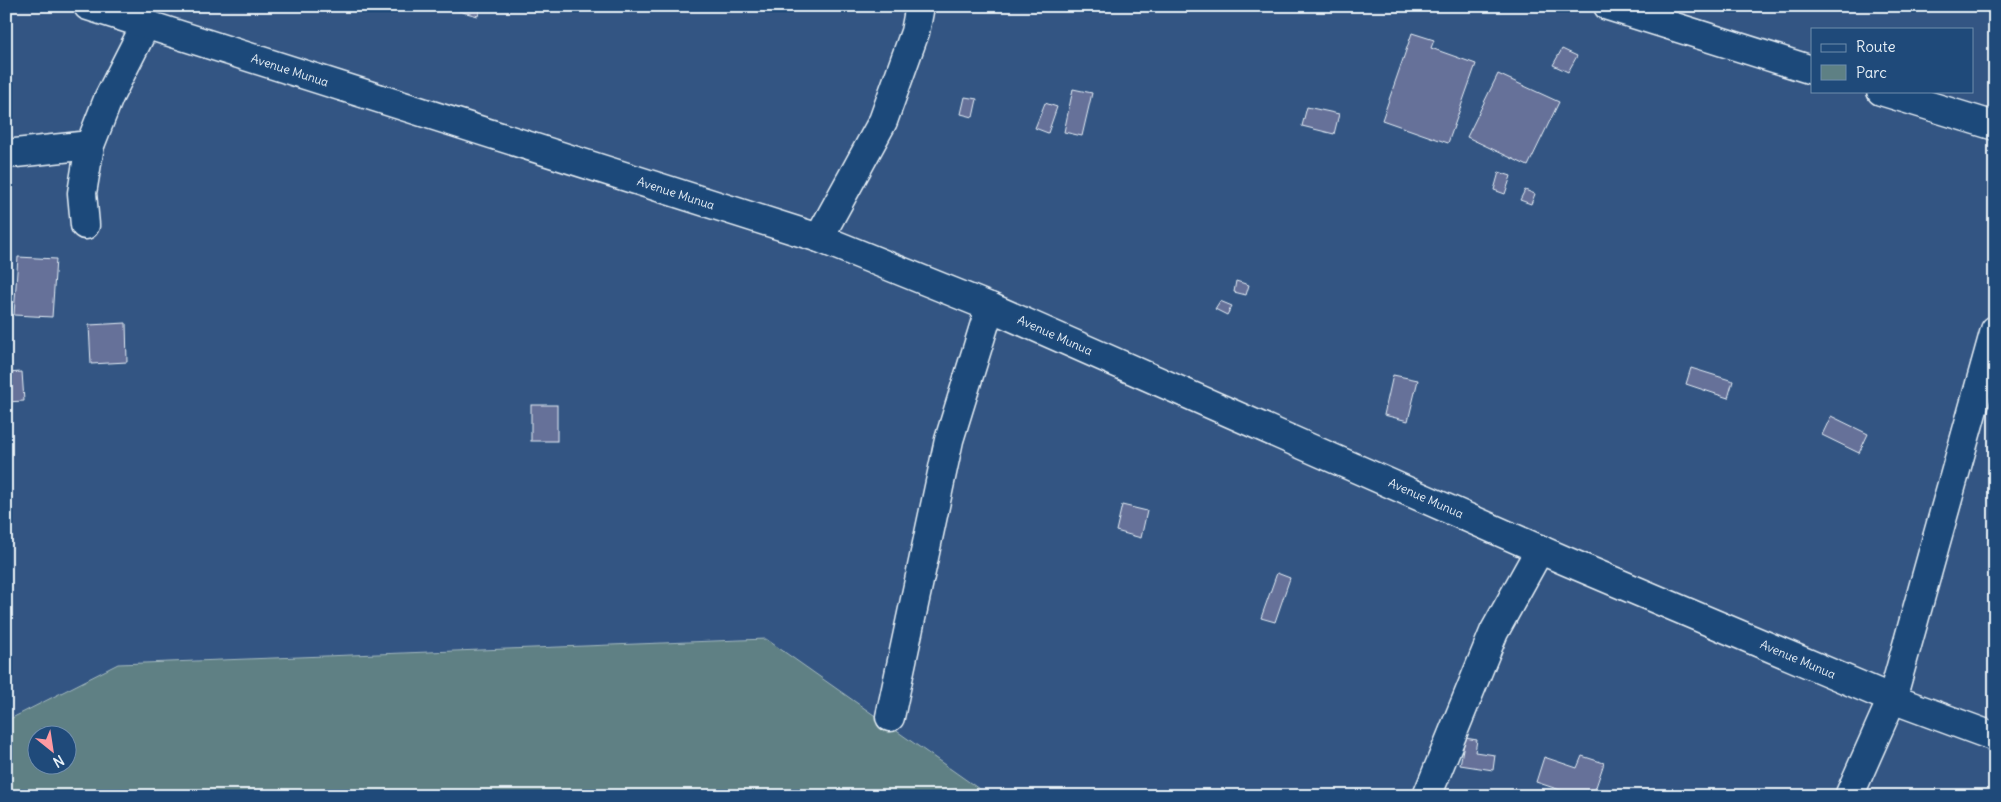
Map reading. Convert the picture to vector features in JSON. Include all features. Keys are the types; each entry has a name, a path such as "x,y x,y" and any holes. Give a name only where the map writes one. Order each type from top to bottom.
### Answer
{"street":[{"name":"Avenue Munua","path":"88,6 819,238 990,306 1540,549 1892,699 1995,737"},
{"path":"819,238 883,121 915,32 920,6"},
{"path":"1608,6 1811,70"},
{"path":"85,225 82,193 90,144 109,97 146,24"},
{"path":"1884,92 1995,126"},
{"path":"6,154 90,144"},
{"path":"890,717 949,440 990,306"},
{"path":"1849,796 1892,699 1995,330"},
{"path":"1428,796 1494,632 1540,549"}],"green space":[{"path":"766,639 989,796 6,796 6,721 118,664"}],"building":[{"path":"439,6 481,6 478,16"},
{"path":"1412,33 1434,40 1431,48 1476,64 1448,143 1382,120"},
{"path":"1562,49 1577,56 1568,72 1553,65"},
{"path":"1498,74 1559,102 1528,166 1467,137"},
{"path":"1073,89 1092,93 1082,136 1064,132"},
{"path":"965,97 977,99 973,117 961,114"},
{"path":"1045,103 1057,107 1048,133 1035,128"},
{"path":"1307,107 1339,114 1334,134 1302,126"},
{"path":"1499,172 1511,176 1505,194 1494,190"},
{"path":"1525,190 1535,194 1531,204 1520,200"},
{"path":"18,257 56,259 52,317 14,315"},
{"path":"1236,281 1249,285 1246,295 1234,292"},
{"path":"1220,301 1232,306 1227,315 1215,309"},
{"path":"126,323 127,362 91,364 89,325"},
{"path":"1691,368 1733,381 1728,398 1686,384"},
{"path":"22,372 24,401 6,402 6,373"},
{"path":"1393,375 1418,380 1408,421 1384,415"},
{"path":"531,405 557,405 557,441 531,441"},
{"path":"1831,416 1868,434 1859,453 1822,435"},
{"path":"1122,505 1147,511 1141,538 1116,531"},
{"path":"1277,573 1290,578 1275,622 1261,618"},
{"path":"1465,738 1477,740 1475,752 1495,755 1493,770 1460,765"},
{"path":"1582,756 1604,763 1593,796 1578,796 1536,782 1544,757 1577,768"}]}
